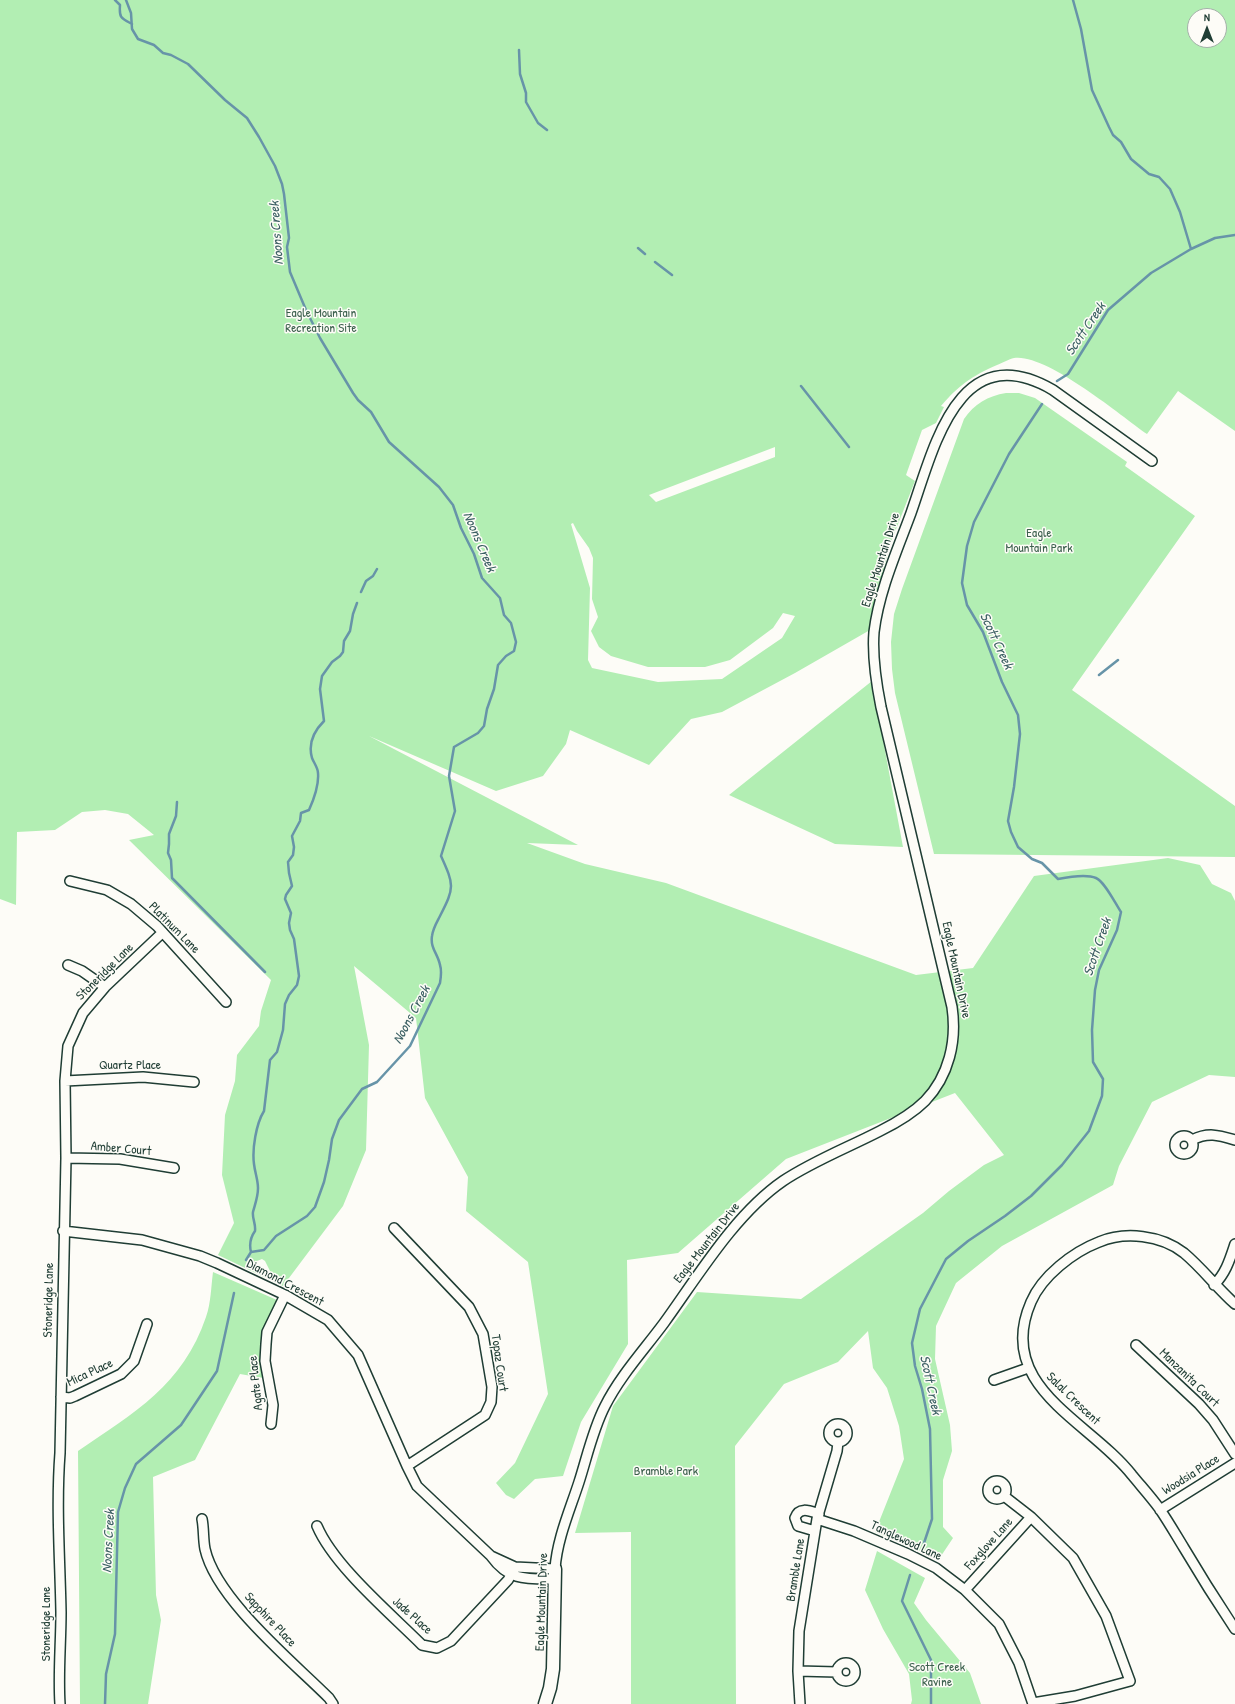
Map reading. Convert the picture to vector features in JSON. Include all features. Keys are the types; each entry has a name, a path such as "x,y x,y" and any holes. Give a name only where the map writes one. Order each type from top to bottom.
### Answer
{"street":[{"name":"Eagle Mountain Drive","path":"545,1704 550,1688 553,1669 555,1574 559,1543 590,1446 606,1405 628,1372 729,1234 748,1211 782,1182 806,1167 890,1126 916,1109 938,1084 950,1056 954,1032 952,1007 881,707 874,669 873,647 877,614 886,584 935,445 949,413 961,397 980,383 1001,376 1023,377 1039,382 1053,390 1152,460"},
{"name":"Platinum Lane","path":"70,881 107,890 131,904 157,926 226,1002"},
{"name":"Stoneridge Lane","path":"60,1704 61,1613 58,1541 58,1488 60,1453 63,1231 66,1158 65,1081 68,1046 83,1013 105,987 162,933"},
{"path":"68,965 82,971 105,987"},
{"name":"Quartz Place","path":"65,1081 143,1077 194,1082"},
{"path":"1192,1140 1203,1134 1221,1136 1235,1140"},
{"name":"Amber Court","path":"66,1158 120,1159 174,1168"},
{"name":"Topaz Court","path":"394,1228 469,1307 483,1334 492,1387 491,1402 485,1415 407,1466"},
{"name":"Diamond Crescent","path":"63,1231 142,1240 200,1256 285,1295 328,1320 358,1355 417,1486 491,1556 513,1571 555,1574"},
{"name":"Salal Crescent","path":"1235,1304 1183,1253 1162,1242 1145,1237 1131,1236 1107,1239 1095,1243 1055,1270 1042,1282 1032,1298 1023,1328 1023,1347 1028,1368 1042,1390 1126,1467 1160,1510 1231,1615 1235,1629"},
{"path":"1214,1285 1227,1268 1235,1244"},
{"name":"Agate Place","path":"271,1424 273,1405 265,1361 266,1338 267,1332 285,1295"},
{"name":"Mica Place","path":"61,1397 70,1398 76,1396 121,1374 134,1361 147,1324"},
{"name":"Manzanita Court","path":"1136,1345 1199,1404 1213,1420 1235,1454"},
{"path":"994,1380 1028,1368"},
{"name":"Bramble Lane","path":"800,1704 798,1671 799,1631 818,1516 837,1451 838,1442"},
{"name":"Woodsia Place","path":"1160,1510 1235,1463"},
{"path":"1004,1496 1031,1517 1073,1558 1106,1616 1130,1681 1076,1696 1033,1703"},
{"name":"Tanglewood Lane","path":"815,1531 798,1526 795,1518 798,1512 804,1510 908,1554 936,1568 965,1590 999,1624 1019,1663 1033,1703"},
{"name":"Foxglove Lane","path":"965,1590 1031,1517"},
{"name":"Sapphire Place","path":"202,1519 205,1531 206,1549 215,1574 240,1611 329,1698 333,1704"},
{"name":"Jade Place","path":"317,1526 322,1539 353,1577 422,1644 437,1648 451,1641 513,1571"},
{"path":"798,1671 837,1672"}],"green space":[{"path":"0,0 1235,0 1235,431 1178,391 1147,434 1101,400 1063,375 1028,359 1010,359 980,373 966,382 941,406 944,407 936,423 922,430 906,475 915,481 889,547 870,630 795,673 722,712 691,719 649,765 570,730 566,744 543,776 496,791 369,736 578,845 527,843 585,864 666,883 916,975 973,968 1034,876 1168,858 1200,865 1212,884 1231,893 1235,901 1235,1077 1209,1075 1152,1102 1119,1166 1113,1185 1002,1246 956,1283 936,1326 935,1359 950,1425 952,1451 943,1480 943,1527 953,1538 939,1559 875,1532 904,1459 899,1426 887,1388 873,1368 868,1331 838,1362 784,1384 735,1446 736,1704 631,1704 631,1532 575,1533 613,1406 697,1292 801,1299 923,1213 949,1191 984,1165 1004,1155 955,1093 786,1159 678,1253 627,1260 628,1344 581,1422 563,1476 535,1479 514,1499 506,1495 496,1483 515,1463 548,1394 528,1262 466,1211 468,1177 425,1098 416,1018 354,966 369,1045 366,1150 343,1206 283,1286 272,1281 273,1277 265,1261 262,1259 257,1261 256,1264 266,1274 266,1278 218,1255 234,1223 222,1175 225,1115 235,1081 237,1055 259,1026 261,1011 271,980 129,840 154,835 128,814 105,810 82,812 55,830 17,832 16,905 0,899","holes":["775,447 775,457 656,502 649,495","573,523 589,548 593,558 592,599 598,617 591,631 599,647 611,656 648,667 705,667 730,660 773,628 783,613 795,616 782,638 722,679 658,682 592,668 588,660 590,588 571,524"]},
{"name":"Eagle Mountain Park","path":"1006,393 1019,393 1035,398 1127,462 1125,466 1195,516 1072,690 1235,806 1235,857 934,854 895,693 891,642 894,614 964,419 977,405 993,396"},
{"path":"872,681 903,847 835,844 729,795"},
{"path":"213,1272 277,1300 261,1334 263,1378 240,1374 195,1460 153,1477 156,1595 161,1620 148,1704 80,1704 78,1451 137,1410 170,1379 184,1361 196,1341 208,1312"},
{"name":"Scott Creek Ravine","path":"877,1551 925,1578 914,1603 926,1620 970,1673 981,1704 911,1704 912,1700 909,1674 883,1629 865,1590"}],"waterway":[{"path":"115,0 120,5 120,15 132,24"},
{"name":"Noons Creek","path":"126,0 131,13 132,29 138,39 154,45 163,53 171,55 188,64 225,100 247,118 259,137 275,166 282,184 289,238 287,247 290,272 320,338 353,393 371,412 389,442 439,487 453,505 461,528 474,554 482,578 500,598 504,615 511,623 516,642 514,651 506,656 498,665 494,689 487,709 484,726 478,733 454,747 449,776 455,811 441,856 451,886 445,906 434,928 432,940 433,948 441,967 440,983 410,1046 377,1082 362,1089 339,1120 332,1139 324,1182 315,1207 307,1216 276,1236 264,1250 251,1252 246,1260"},
{"path":"1073,0 1081,29 1092,90 1109,127 1113,135 1121,142 1131,159 1149,174 1159,177 1170,189 1180,212 1191,249"},
{"path":"519,50 520,74 526,93 526,102 538,123 547,130"},
{"name":"Scott Creek","path":"1057,381 1068,374 1108,310 1151,273 1191,249 1215,238 1235,235"},
{"path":"638,248 645,254"},
{"path":"655,262 672,275"},
{"path":"801,386 849,447"},
{"name":"Scott Creek","path":"924,1543 932,1519 930,1429 922,1389 915,1366 912,1343 920,1309 946,1259 968,1241 1031,1196 1062,1165 1089,1131 1102,1096 1103,1079 1093,1062 1092,1030 1095,990 1099,970 1117,930 1121,912 1106,888 1096,878 1083,876 1058,879 1042,863 1032,859 1018,847 1008,821 1014,787 1020,734 1018,715 1002,682 983,632 967,605 962,583 967,546 974,522 1009,454 1042,404"},
{"path":"361,592 366,581 373,576 377,569"},
{"path":"251,1252 250,1241 255,1231 253,1212 258,1188 254,1167 255,1137 264,1111 270,1060 277,1052 283,1030 285,1004 289,995 297,985 299,976 294,939 289,923 291,913 285,899 292,886 288,862 293,855 294,847 292,836 300,821 301,813 309,810 317,787 318,771 312,758 311,743 317,729 324,721 320,689 322,676 332,662 343,652 344,641 350,631 353,614 357,603"},
{"path":"1099,675 1118,660"},
{"path":"177,802 176,816 169,834 168,853 171,860 172,878 265,972"},
{"name":"Noons Creek","path":"105,1704 106,1674 115,1634 118,1512 125,1488 136,1464 181,1425 217,1371 234,1293"},
{"name":"Scott Creek","path":"910,1575 902,1601 931,1660 931,1704"}],"park label":[{"name":"Eagle Mountain Recreation Site","path":"321,322"},
{"name":"Bramble Park","path":"666,1472"}]}
